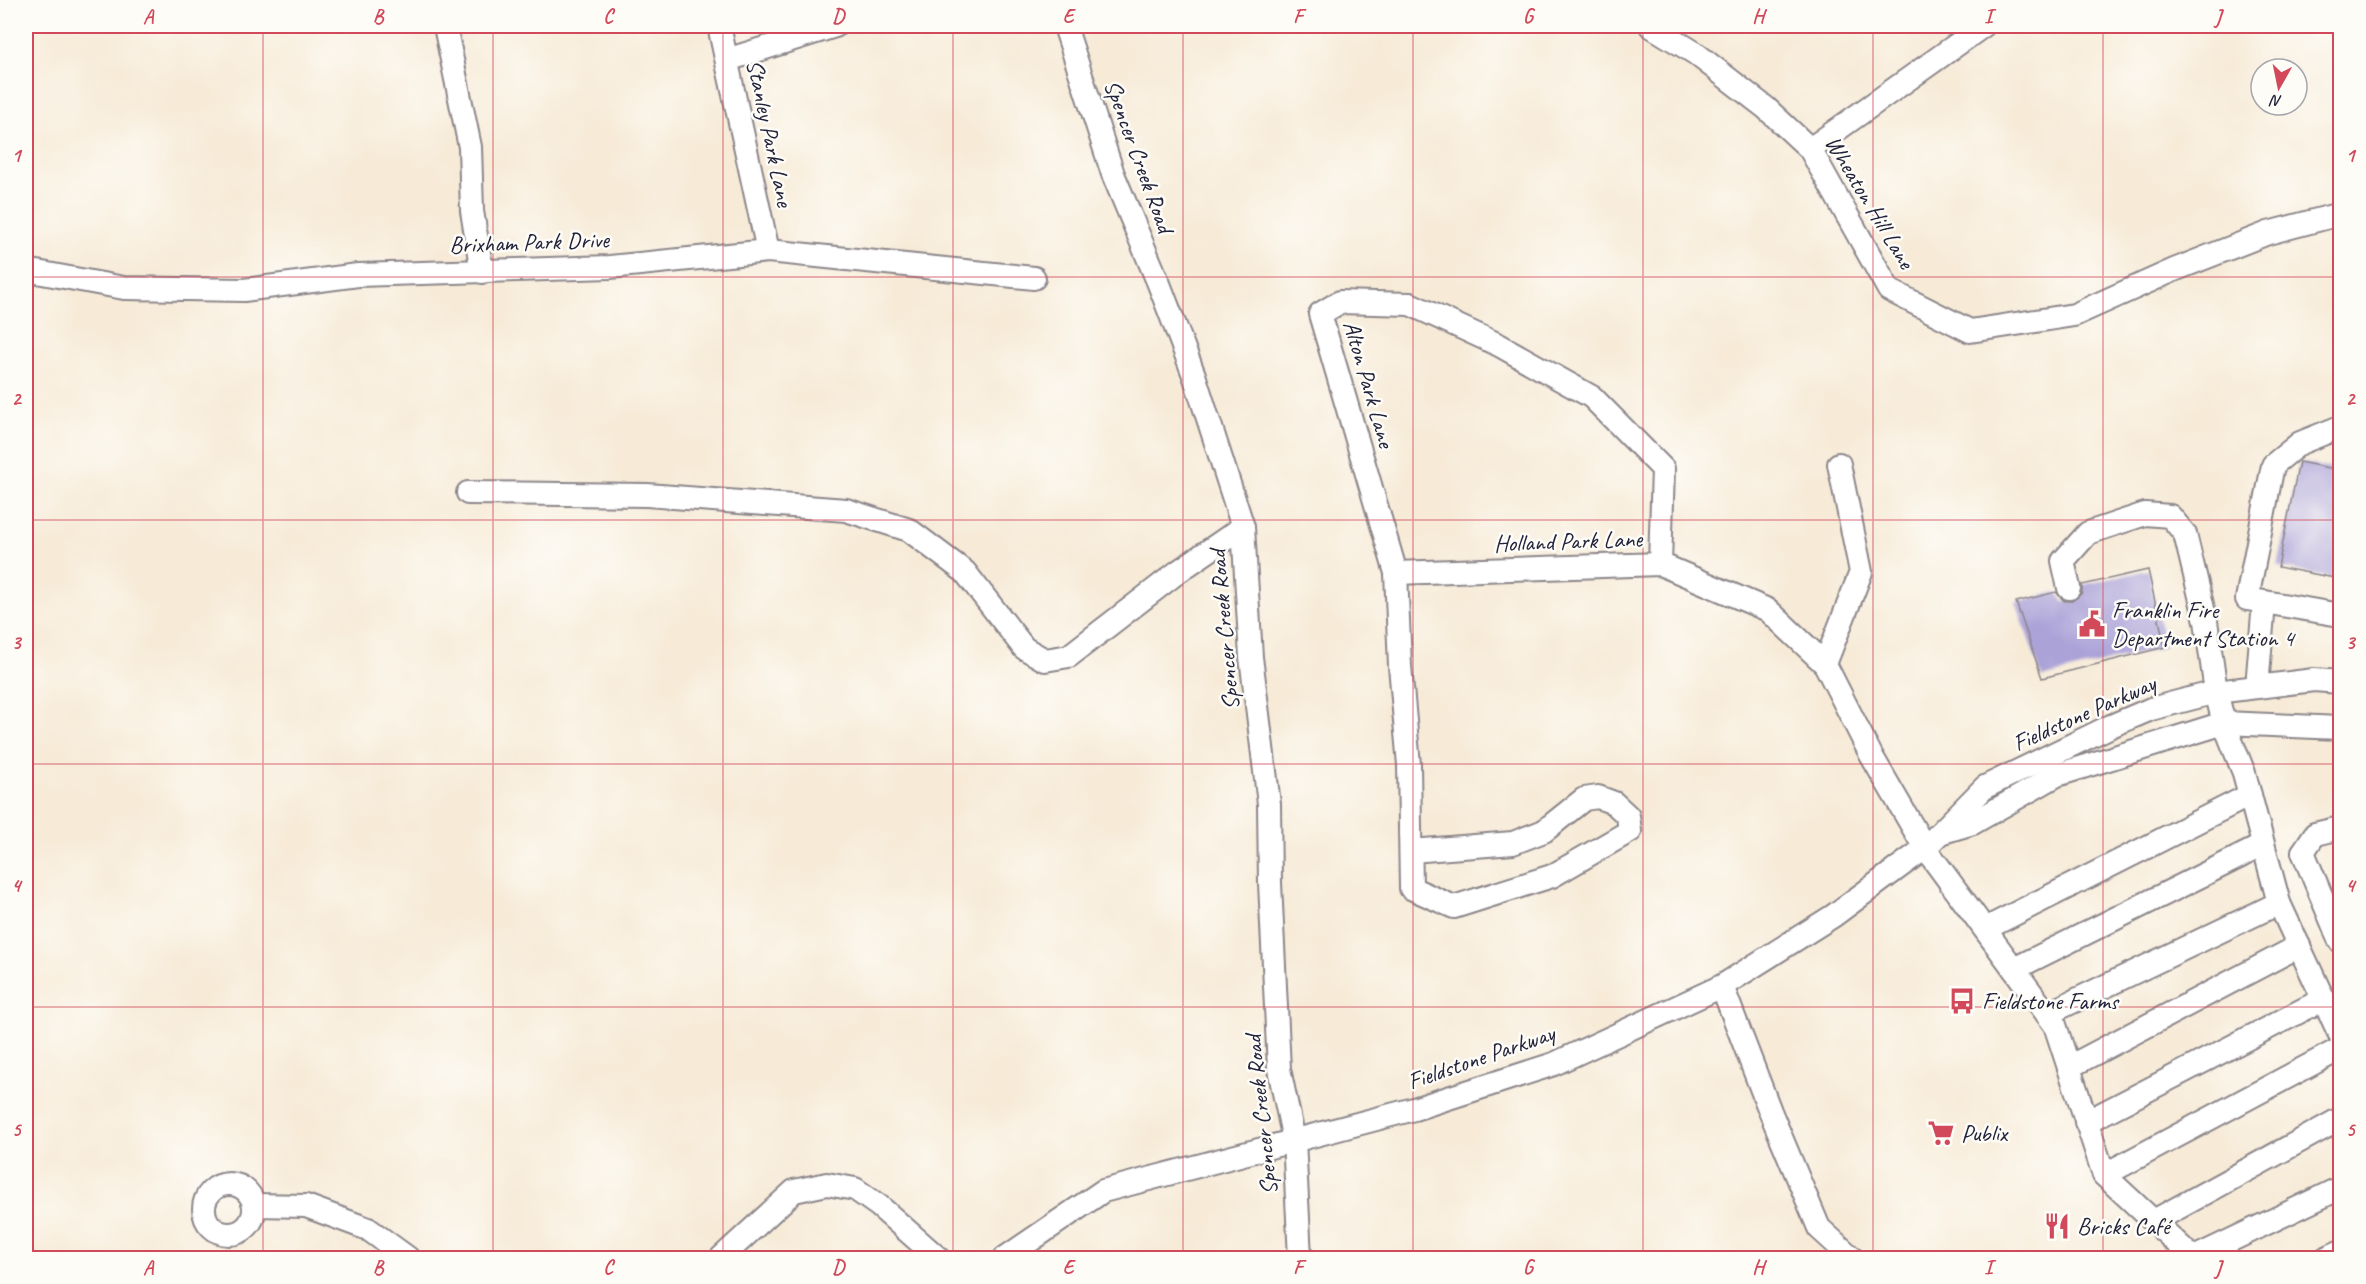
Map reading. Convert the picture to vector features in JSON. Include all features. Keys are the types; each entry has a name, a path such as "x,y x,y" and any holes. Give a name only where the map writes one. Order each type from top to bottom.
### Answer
{"street":[{"path":"445,26 470,147 472,212 482,272"},
{"name":"Stanley Park Lane","path":"719,26 768,251"},
{"path":"727,60 835,26"},
{"name":"Spencer Creek Road","path":"1065,26 1113,174 1194,375 1243,527 1251,657 1269,804 1270,884 1279,1068 1294,1140 1300,1258"},
{"name":"Wheaton Hill Lane","path":"1651,26 1695,53 1766,108 1810,149 1889,290 1970,331 2074,315 2174,270 2268,233 2340,214"},
{"path":"1810,149 1983,26"},
{"name":"Brixham Park Drive","path":"26,270 124,288 244,290 358,275 610,267 768,251 1034,278"},
{"name":"Alton Park Lane","path":"1411,850 1513,843 1544,831 1584,799 1598,797 1614,803 1628,816 1629,831 1552,876 1454,907 1411,888 1409,765 1400,666 1396,573 1320,314 1340,302 1410,304 1499,345 1592,397 1663,469 1660,564"},
{"path":"2340,428 2300,443 2273,465 2247,599 2340,615"},
{"path":"1825,664 1861,572 1839,464"},
{"path":"468,493 647,495 846,510 909,530 956,565 965,572 1024,648 1045,660 1069,656 1179,571 1243,527"},
{"path":"2069,588 2063,561 2088,532 2145,514 2170,516 2185,534 2206,621 2216,692 2224,723 2244,773 2279,903 2340,1035"},
{"name":"Holland Park Lane","path":"1396,573 1660,564 1768,610 1825,664 1871,754 1925,848 2055,1025 2104,1175"},
{"path":"2257,687 2264,602"},
{"name":"Fieldstone Parkway","path":"1005,1258 1104,1191 1414,1109 1554,1064 1722,986 1833,916 1925,848 1985,787 2111,726 2151,709 2216,692 2314,680 2340,682"},
{"name":"Fieldstone Parkway","path":"1942,832 1973,823 2057,776 2224,723 2340,728"},
{"path":"1985,929 2250,795"},
{"path":"2303,852 2315,834 2340,828"},
{"path":"2014,969 2264,851 2303,852"},
{"path":"2303,852 2340,941"},
{"path":"2047,1014 2279,903"},
{"path":"2069,1067 2299,946"},
{"path":"1722,986 1770,1111 1819,1228 1852,1258"},
{"path":"2086,1122 2324,999"},
{"path":"2340,1049 2104,1175 2193,1258 2340,1188"},
{"path":"2154,1221 2340,1119"},
{"path":"721,1258 794,1191 827,1184 855,1189 879,1206 938,1258"},
{"path":"255,1205 306,1206 368,1229 408,1258"}],"building":[{"path":"2299,462 2340,470 2340,579 2278,567"},
{"name":"Franklin Fire Department Station 4","path":"2148,570 2165,647 2042,678 2016,602 2056,592 2064,601 2072,601 2082,593 2082,585"}],"place":[{"name":"Franklin Fire Department Station 4","path":"2092,624"},
{"name":"Fieldstone Farms","path":"1962,1001"},
{"name":"Publix","path":"1941,1133"},
{"name":"Bricks Café","path":"2057,1226"}]}
